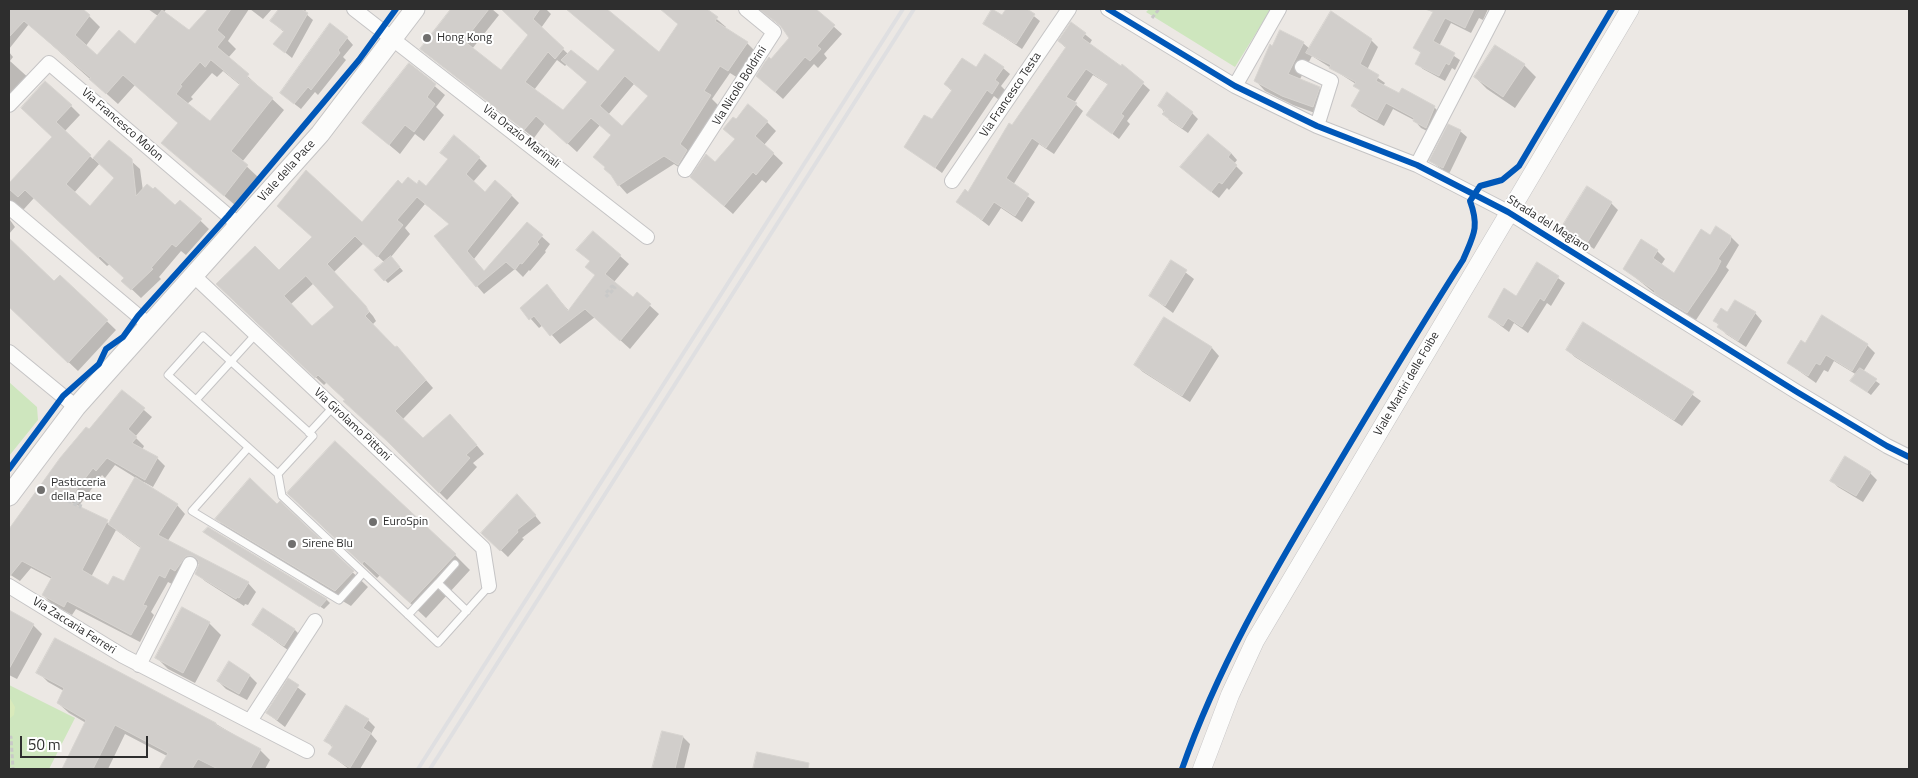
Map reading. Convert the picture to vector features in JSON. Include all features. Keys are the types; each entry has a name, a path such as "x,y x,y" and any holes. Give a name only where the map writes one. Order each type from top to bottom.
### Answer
{"main road":[{"name":"Viale della Pace","path":"9,496 76,407 320,134 415,9"}],"street":[{"name":"Via Orazio Marinali","path":"354,9 394,38 647,237"},
{"name":"Via Nicolò Boldrini","path":"685,170 774,32 746,9"},
{"name":"Via Francesco Testa","path":"952,181 1069,9"},
{"name":"Strada del Megiaro","path":"1108,9 1234,86 1317,126 1417,166 1508,212 1797,392 1887,446 1909,457"},
{"path":"1234,86 1278,9"},
{"path":"1417,166 1498,9"},
{"name":"Viale Martiri delle Foibe","path":"1202,769 1230,695 1255,641 1630,9"},
{"name":"Via Francesco Molon","path":"9,105 49,63 239,225"},
{"path":"1302,67 1331,81 1317,126"},
{"path":"10,208 149,326"},
{"name":"Via Girolamo Pittoni","path":"193,275 483,548 488,586"},
{"path":"9,352 76,407"},
{"path":"139,665 190,564"},
{"name":"Via Zaccaria Ferreri","path":"9,586 139,665 307,750"},
{"path":"250,721 315,621"}],"lane":[{"path":"196,400 256,334"},
{"path":"278,474 313,436 203,336 168,375 278,474 282,496 438,643 488,586"},
{"path":"309,433 333,407"},
{"path":"248,448 192,510 339,600 363,573"},
{"path":"408,615 455,564"},
{"path":"438,583 467,610"}],"path":[{"path":"74,493 76,494 72,500 81,504 80,507 68,501 74,493"},
{"path":"9,738 11,738 13,769"}],"green space":[{"path":"1149,9 1271,9 1235,67 1146,12"},
{"path":"9,382 37,407 38,420 9,456"},
{"path":"9,685 75,718 49,769 9,769"},
{"path":"9,697 15,707 14,715 9,719"}],"building":[{"path":"9,9 83,9 90,15 75,35 97,55 119,30 135,44 162,10 189,30 208,9 231,9 217,30 225,37 217,47 249,74 247,77 273,98 231,151 248,165 224,196 161,143 178,123 123,75 106,94 89,79 91,78 24,21 9,37","holes":["211,60 240,84 210,121 176,94 182,86 180,85 200,62 205,67"]},
{"path":"279,9 301,9 308,13 285,53 273,44 284,31 270,21"},
{"path":"451,9 489,9 464,41 501,70 528,35 501,9 540,9 533,19 564,48 555,59 548,52 525,82 563,110 587,82 561,60 571,50 598,71 615,50 566,9 607,9 659,52 678,24 660,9 707,9 718,17 715,21 748,42 728,71 720,66 704,91 711,95 680,144 687,150 678,165 664,156 618,186 611,175 604,169 605,167 593,157 611,135 591,118 567,144 536,116 524,130 420,49","holes":["625,76 648,96 622,126 600,106"]},
{"path":"759,9 816,9 835,25 817,46 821,49 810,61 805,57 775,92 756,76 769,57 771,59 789,38 780,25"},
{"path":"992,9 1002,15 1006,9 1027,9 1035,14 1016,44 983,24"},
{"path":"1425,9 1474,9 1465,28 1445,18 1433,41 1455,53 1449,65 1446,63 1439,76 1415,64 1421,52 1413,48 1433,12"},
{"path":"1331,11 1372,39 1360,64 1379,75 1376,81 1399,93 1402,88 1435,106 1426,128 1413,121 1414,118 1386,103 1377,120 1351,106 1360,90 1353,86 1356,82 1329,68 1331,65 1306,53"},
{"path":"1071,22 1086,33 1082,38 1121,66 1122,64 1144,82 1121,114 1124,116 1112,134 1086,115 1108,84 1086,69 1066,97 1077,103 1046,148 1032,138 1006,178 1029,194 1015,216 994,202 982,220 956,202 965,189 968,192 1009,123 1012,125 1066,47 1058,41"},
{"path":"330,23 348,37 338,50 340,53 311,90 308,87 294,104 280,93"},
{"path":"1280,30 1304,42 1288,74 1320,87 1313,107 1282,96 1254,81 1270,44 1272,46"},
{"path":"1495,45 1525,64 1503,97 1474,77"},
{"path":"985,54 1004,67 995,80 999,83 992,94 987,90 935,168 904,147 924,115 932,119 952,90 944,84 962,58 976,67"},
{"path":"409,63 436,84 427,97 435,104 414,132 405,125 389,145 362,123"},
{"path":"45,81 72,105 56,122 91,155 66,184 90,206 114,178 93,158 109,140 132,159 136,196 147,184 153,189 155,187 175,205 180,200 202,219 176,247 172,244 151,268 153,269 131,290 121,281 124,278 100,256 98,258 25,190 18,197 9,189 9,183 52,137 21,108"},
{"path":"1167,92 1193,112 1182,128 1162,114 1165,111 1158,106"},
{"path":"748,104 768,121 755,136 774,153 756,175 753,172 724,206 690,177 706,154 715,162 735,139 723,129 733,117 736,119"},
{"path":"1448,124 1461,130 1443,168 1429,161"},
{"path":"1208,134 1231,153 1228,157 1237,165 1222,184 1219,182 1211,192 1180,167"},
{"path":"454,135 480,157 466,174 485,192 495,180 512,195 467,251 484,271 527,222 543,235 537,242 539,244 522,264 520,263 515,270 506,262 476,287 434,236 449,224 417,197 397,220 403,225 377,257 355,236 327,264 366,306 369,312 365,316 395,347 397,346 426,380 395,411 423,438 450,414 477,445 466,455 470,458 439,493 387,441 343,401 345,400 318,375 315,378 216,284 255,246 279,270 312,237 277,206 306,170 362,222 398,180 402,184 408,177 417,184 419,180 426,186 448,159 440,153","holes":["306,276 334,307 312,326 284,296"]},
{"path":"1587,186 1612,202 1587,243 1575,236 1572,241 1558,233"},
{"path":"1716,226 1731,236 1730,242 1718,259 1721,261 1716,271 1687,313 1654,293 1655,291 1623,269 1641,239 1658,250 1653,258 1674,273 1701,229 1710,235"},
{"path":"593,231 621,255 605,274 633,297 637,292 651,304 620,341 585,309 550,336 534,316 529,320 520,308 547,284 568,311 595,275 585,267 590,261 576,250"},
{"path":"9,238 54,281 60,275 108,320 68,363 9,307"},
{"path":"391,256 400,267 384,281 374,270"},
{"path":"1171,260 1187,270 1165,306 1149,296"},
{"path":"1537,262 1559,276 1544,301 1540,298 1522,327 1508,318 1503,326 1488,317 1504,288 1516,296"},
{"path":"1735,300 1756,312 1738,341 1717,327 1719,324 1713,321 1721,308 1727,312"},
{"path":"1822,315 1868,344 1852,371 1826,355 1820,365 1816,363 1808,376 1787,363 1801,340 1805,343"},
{"path":"1164,317 1212,347 1182,396 1134,365"},
{"path":"1583,322 1694,392 1674,420 1566,350"},
{"path":"1860,368 1877,379 1867,392 1850,381"},
{"path":"122,390 145,408 128,429 137,437 132,443 158,457 145,480 107,458 96,471 93,468 68,501 108,520 82,570 108,585 113,576 124,581 141,547 108,524 135,477 178,504 158,535 249,582 239,598 237,597 236,599 195,574 199,564 198,560 193,556 186,556 175,571 170,568 165,578 159,575 143,605 147,606 131,635 67,601 64,607 42,595 52,577 22,561 9,577 9,529 60,458 86,427 89,429"},
{"name":"EuroSpin","path":"335,441 456,554 410,603 364,561 362,564 287,493"},
{"path":"1845,456 1871,472 1856,496 1830,481"},
{"name":"Sirene Blu","path":"250,478 277,504 280,501 354,571 335,591 215,519"},
{"path":"517,494 536,515 517,530 518,532 500,551 481,533"},
{"path":"208,527 327,599 320,607 203,532"},
{"path":"182,607 210,622 183,673 155,658"},
{"path":"263,608 295,629 284,646 252,625"},
{"path":"9,610 34,624 9,669"},
{"path":"55,638 216,723 216,725 261,749 250,769 218,769 198,759 192,769 159,769 168,753 115,725 93,769 62,769 86,720 57,703 64,688 36,673"},
{"path":"229,661 250,675 239,694 217,681"},
{"path":"288,678 299,685 277,720 266,713"},
{"path":"346,705 369,719 363,728 371,733 350,768 328,754 333,746 324,741"},
{"path":"662,731 683,736 675,769 652,769"},
{"path":"757,752 809,763 808,769 753,769"}],"railway":[{"path":"418,769 903,9"},
{"path":"430,769 914,9"}],"cycle path":[{"path":"9,469 63,396 99,364 106,349 123,337 138,316 228,216 359,60 396,9"},
{"path":"1108,9 1235,86 1317,126 1417,165 1508,212 1797,392 1887,446 1909,457"},
{"path":"1182,769 1211,696 1246,624 1304,520 1463,260 1475,225 1470,201 1480,186 1502,180 1519,166 1612,9"}],"place":[{"name":"Hong Kong","path":"427,38"},
{"name":"Pasticceria della Pace","path":"41,490"},
{"name":"EuroSpin","path":"373,522"},
{"name":"Sirene Blu","path":"292,544"}]}
